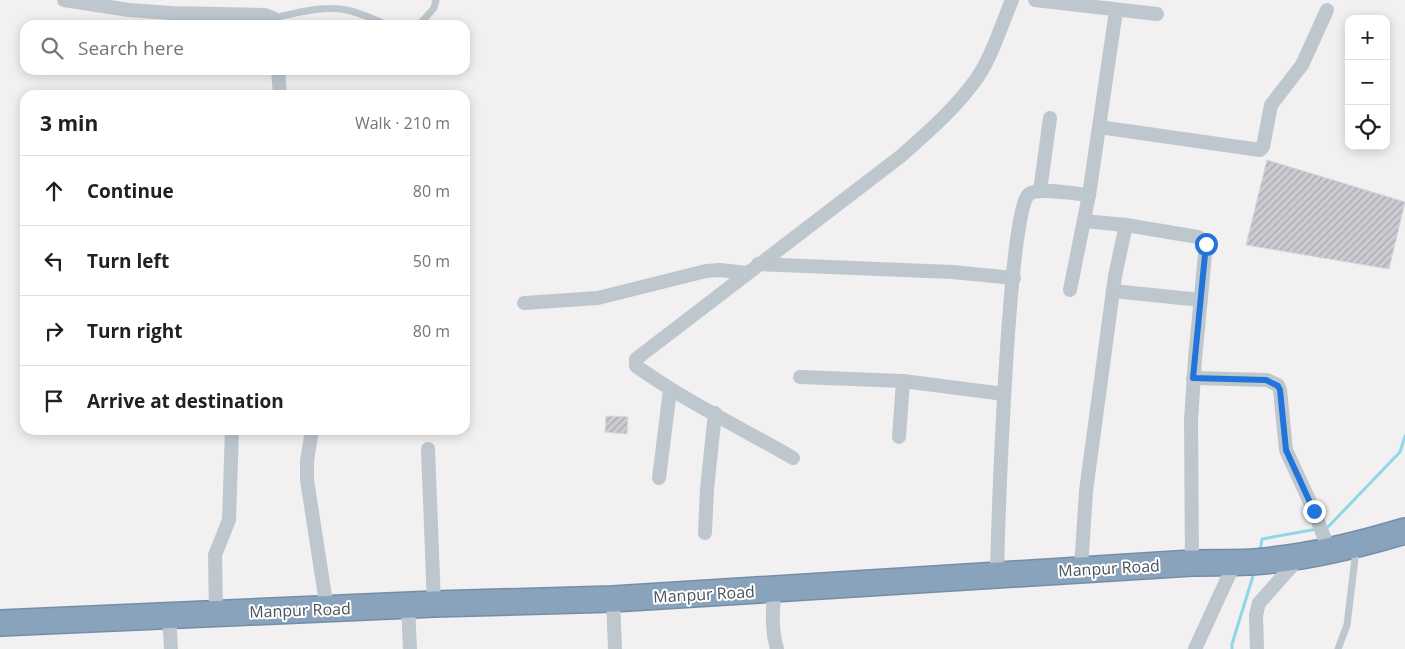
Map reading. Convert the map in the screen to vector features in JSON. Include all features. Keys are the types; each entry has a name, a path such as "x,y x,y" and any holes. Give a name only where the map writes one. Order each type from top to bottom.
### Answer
{"highway":[{"name":"Manpur Road","path":"0,623 408,605 613,599 1081,569 1271,561 1300,556 1327,545 1357,544 1405,530"}],"street":[{"path":"64,0 154,12 265,15 271,20"},
{"path":"793,458 715,413 670,390 636,366 636,359 901,156 934,127 978,78 991,52 1012,0"},
{"path":"1036,0 1116,11 1157,14"},
{"path":"1099,128 1260,150 1263,147 1271,105 1302,65 1327,10"},
{"path":"1070,290 1089,195 1116,11"},
{"path":"278,75 280,90"},
{"path":"1040,191 1050,118"},
{"path":"997,574 1004,394 1022,206 1029,194 1040,191 1089,195"},
{"path":"1084,221 1126,225 1198,237 1203,240 1206,248 1193,378 1191,420 1192,563"},
{"path":"1081,569 1086,491 1113,291 1126,225"},
{"path":"524,303 598,298 706,271 720,270 952,272 1014,278"},
{"path":"1113,291 1201,300"},
{"path":"800,377 903,381 1004,394"},
{"path":"1193,378 1266,380 1278,386 1286,450 1327,545"},
{"path":"899,437 903,381"},
{"path":"659,478 670,390"},
{"path":"705,533 707,489 715,413"},
{"path":"216,614 215,555 229,520 232,435"},
{"path":"311,435 307,461 307,480 327,609"},
{"path":"428,449 434,604"},
{"path":"1257,649 1256,615 1259,603 1300,556"},
{"path":"1195,649 1235,562"},
{"path":"774,590 772,625 777,649"},
{"path":"613,599 614,649"},
{"path":"408,605 410,649"},
{"path":"170,616 171,649"}],"lane":[{"path":"424,20 434,8 436,0"},
{"path":"278,20 294,13 338,9 348,10 375,20"},
{"path":"1338,649 1347,625 1357,544"}],"building":[{"path":"1267,160 1405,202 1389,269 1246,245"},
{"path":"606,416 628,417 627,434 605,432"}],"waterway":[{"path":"1324,528 1328,527 1400,452 1405,436"},
{"path":"1260,551 1262,539 1317,529"},
{"path":"1232,649 1253,576"}],"route":[{"path":"1206,244 1193,378 1266,380 1278,386 1286,450 1314,511"}]}
